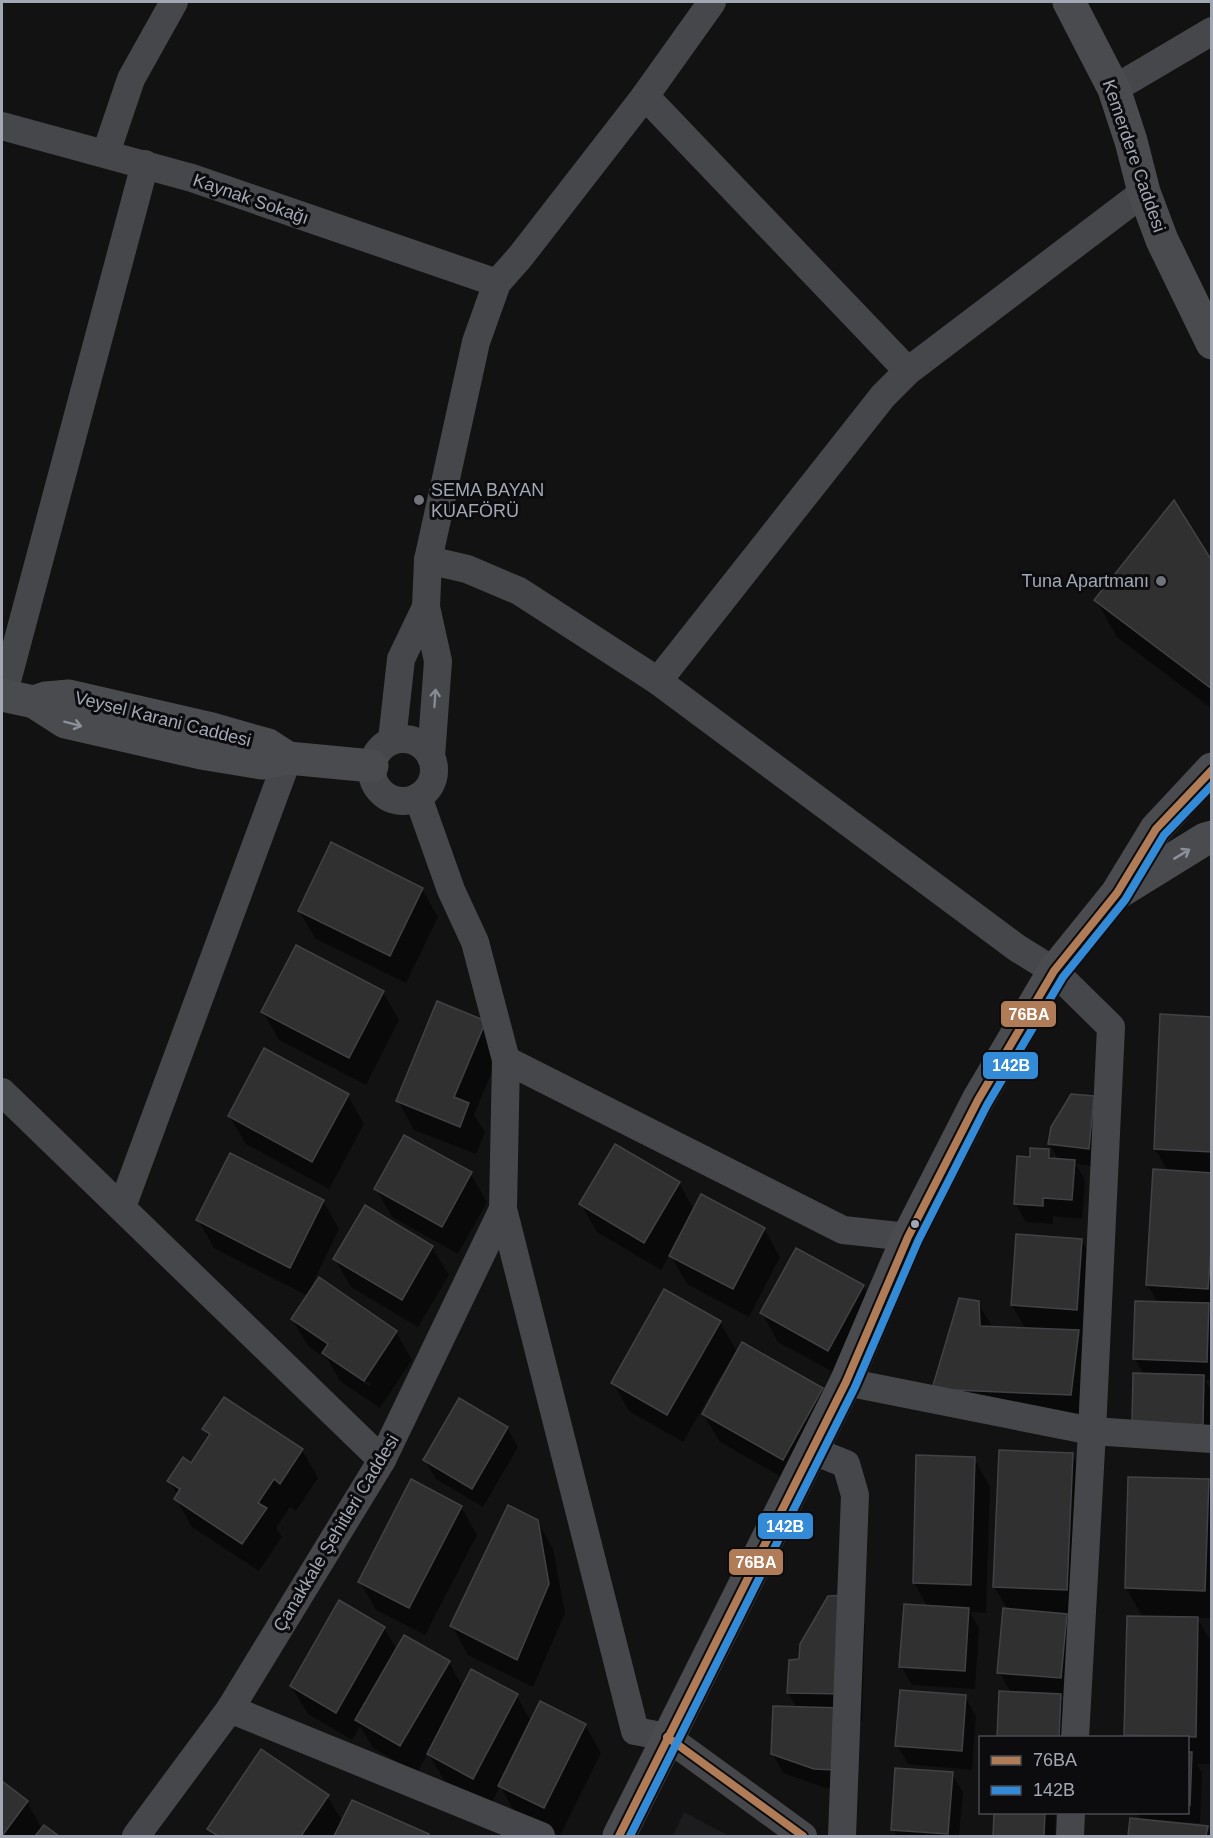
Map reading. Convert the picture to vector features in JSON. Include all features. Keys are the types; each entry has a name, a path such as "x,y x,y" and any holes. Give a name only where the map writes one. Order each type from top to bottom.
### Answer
{"main road":[{"name":"Kemerdere Caddesi","path":"1069,2 1114,89 1144,192 1162,240 1212,343"},
{"name":"Veysel Karani Caddesi","path":"13,698 69,696 208,728 268,745 288,758 372,766"},
{"path":"619,1836 846,1382 908,1238 978,1100 1054,971 1117,893 1156,829 1212,769"},
{"path":"1117,893 1212,837"}],"street":[{"path":"106,153 131,79 174,2"},
{"path":"431,757 438,662 426,607 428,560 476,342 497,283 520,257 645,96 712,2"},
{"path":"1114,89 1212,31"},
{"path":"645,96 908,371"},
{"name":"Kaynak Sokağı","path":"2,126 192,178 497,283"},
{"path":"13,698 145,164"},
{"path":"658,681 883,396 908,371 1144,192"},
{"path":"428,560 467,569 519,591 658,681 1017,948 1054,971 1111,1027 1075,1736"},
{"path":"392,740 401,659 426,607"},
{"path":"392,740 415,741 425,747 431,757 434,768 433,779 428,789 418,797 408,801 396,800 386,796 377,788 372,766 375,755 382,746 392,740"},
{"path":"122,1207 288,758"},
{"path":"418,797 451,890 475,942 506,1060 503,1209 635,1731 667,1737 803,1836"},
{"path":"506,1060 843,1230 908,1238"},
{"path":"2,1092 382,1460"},
{"name":"Çanakkale Şehitleri Caddesi","path":"136,1836 230,1709 382,1460 503,1209"},
{"path":"846,1382 1092,1431 1212,1439"},
{"path":"811,1450 846,1464 855,1495 842,1836"},
{"path":"230,1709 541,1836"},
{"path":"1070,1836 1071,1814"}],"shaded area":[{"path":"684,1812 729,1836 673,1836"}],"building":[{"name":"Tuna Apartmanı","path":"1174,500 1212,561 1212,689 1094,600"},
{"path":"331,842 423,888 390,956 298,911"},
{"path":"296,945 384,991 349,1058 261,1012"},
{"path":"437,1001 486,1021 454,1097 469,1103 460,1127 396,1101"},
{"path":"1160,1014 1212,1017 1212,1152 1154,1149"},
{"path":"264,1048 349,1094 312,1162 228,1116"},
{"path":"1071,1094 1094,1096 1089,1149 1048,1144 1051,1127"},
{"path":"404,1135 472,1172 442,1227 374,1189"},
{"path":"615,1144 680,1182 644,1243 579,1204"},
{"path":"1030,1148 1049,1149 1049,1158 1075,1160 1072,1200 1043,1198 1043,1206 1014,1204 1017,1156 1030,1157"},
{"path":"230,1153 324,1200 290,1268 196,1220"},
{"path":"1153,1169 1212,1173 1212,1236 1208,1289 1146,1285"},
{"path":"701,1194 765,1228 733,1289 669,1256"},
{"path":"365,1205 433,1246 402,1300 333,1259"},
{"path":"1016,1234 1082,1239 1077,1310 1011,1305"},
{"path":"796,1248 864,1285 828,1351 760,1313"},
{"path":"319,1277 397,1331 364,1381 322,1353 328,1344 291,1319"},
{"path":"664,1289 721,1321 667,1415 611,1383"},
{"path":"959,1298 979,1301 980,1326 1079,1330 1071,1395 932,1389"},
{"path":"1135,1301 1209,1303 1207,1362 1133,1359"},
{"path":"742,1342 823,1388 783,1460 702,1414"},
{"path":"1133,1373 1204,1375 1203,1425 1132,1422"},
{"path":"224,1397 303,1449 280,1484 274,1479 258,1503 267,1508 242,1544 174,1499 180,1489 167,1481 183,1457 191,1463 210,1434 202,1429"},
{"path":"459,1398 508,1427 472,1489 423,1460"},
{"path":"999,1450 1073,1453 1067,1590 993,1587"},
{"path":"916,1455 975,1457 971,1585 913,1583"},
{"path":"1128,1477 1209,1479 1205,1591 1125,1588"},
{"path":"411,1479 462,1506 409,1608 358,1582"},
{"path":"508,1505 538,1520 549,1584 517,1660 450,1626"},
{"path":"850,1595 846,1694 787,1693 789,1660 799,1659 800,1644 828,1596"},
{"path":"339,1600 385,1627 336,1713 290,1686"},
{"path":"904,1604 969,1608 965,1671 899,1667"},
{"path":"1003,1608 1067,1614 1061,1678 997,1673"},
{"path":"1127,1616 1198,1617 1196,1737 1124,1735"},
{"path":"404,1635 450,1661 400,1746 355,1720"},
{"path":"471,1669 518,1694 473,1779 427,1754"},
{"path":"900,1690 966,1695 962,1751 895,1746"},
{"path":"999,1691 1061,1694 1059,1736 997,1736"},
{"path":"540,1701 586,1724 544,1808 498,1786"},
{"path":"773,1706 841,1708 836,1770 814,1769 771,1754"},
{"path":"261,1749 329,1795 301,1836 218,1836 207,1829"},
{"path":"1189,1752 1192,1752 1190,1805"},
{"path":"895,1768 953,1772 948,1834 891,1830"},
{"path":"2,1781 28,1801 2,1836"},
{"path":"352,1800 429,1834 427,1836 334,1836"},
{"path":"994,1814 1045,1814 1044,1836 993,1836"},
{"path":"1130,1818 1208,1826 1206,1836 1128,1836"},
{"path":"44,1825 59,1836 35,1836"}],"transit line":[{"name":"76BA","path":"619,1836 846,1382 908,1237 978,1100 1054,971 1117,893 1156,829 1212,770"},
{"name":"142B","path":"630,1836 855,1387 918,1241 987,1105 1063,977 1125,900 1164,835 1212,785"},
{"name":"76BA","path":"667,1737 803,1836"}],"place":[{"name":"SEMA BAYAN KUAFÖRÜ","path":"419,500"},
{"name":"Tuna Apartmanı","path":"1161,581"}]}
